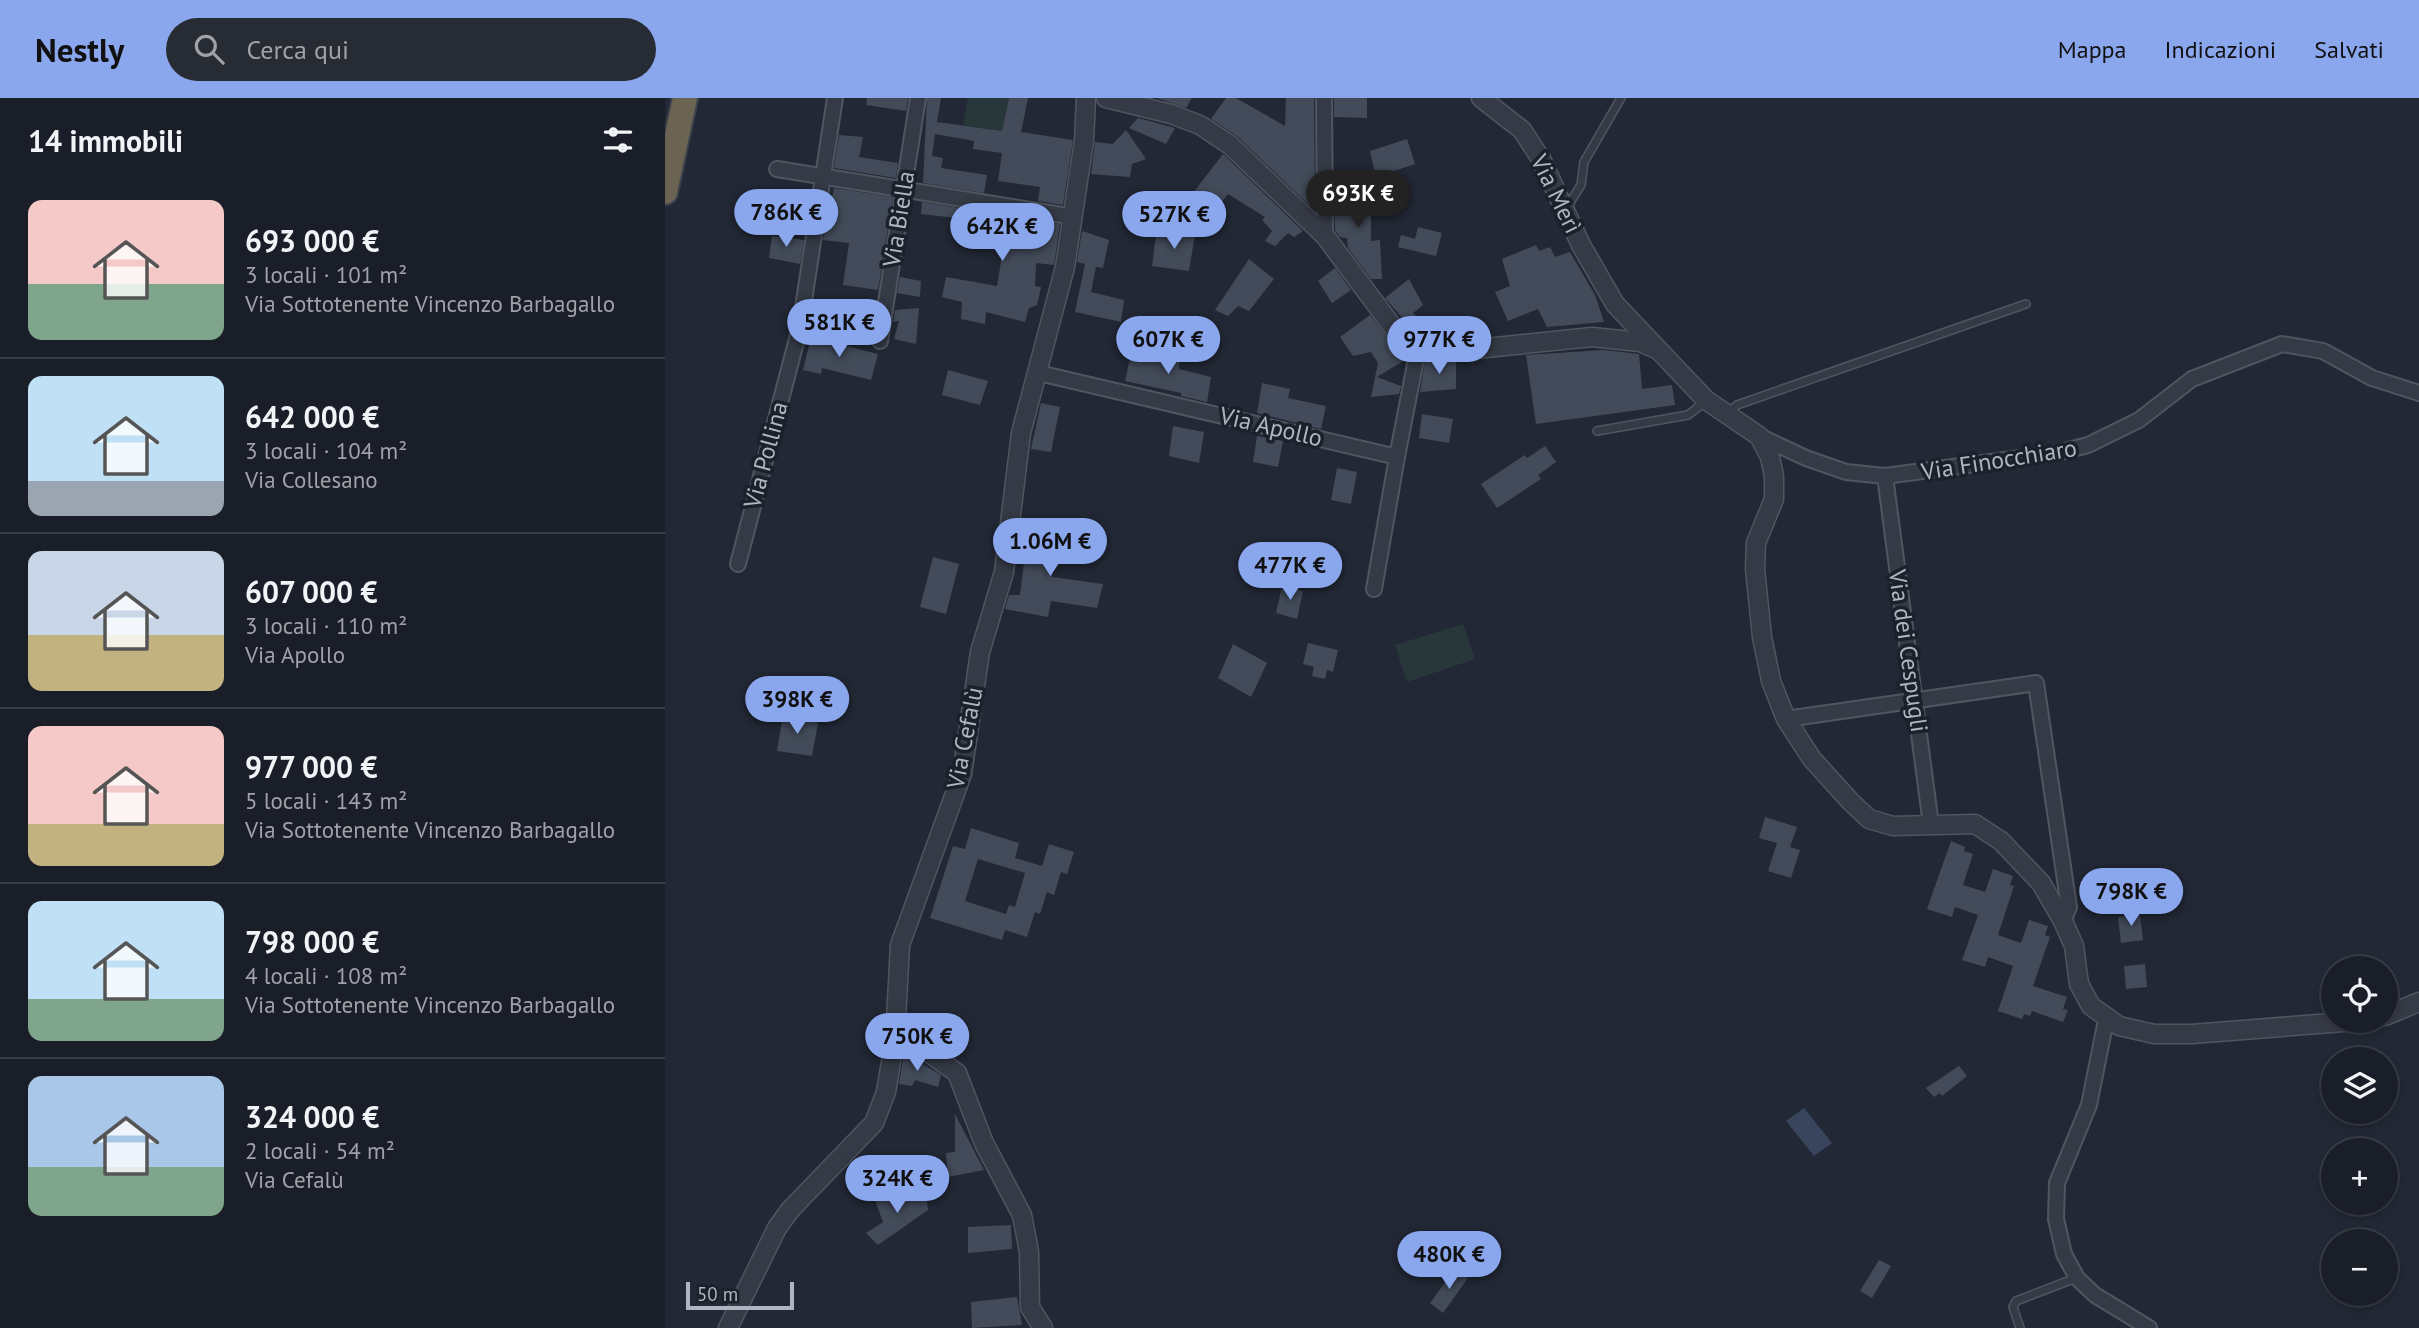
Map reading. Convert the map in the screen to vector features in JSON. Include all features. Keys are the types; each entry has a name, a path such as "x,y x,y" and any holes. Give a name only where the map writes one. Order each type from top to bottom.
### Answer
{"highway":[{"path":"665,192 685,98"}],"street":[{"name":"Via Pollina","path":"738,564 800,327 835,98"},
{"name":"Via Biella","path":"880,341 918,98"},
{"name":"Via Cefalù","path":"728,1328 777,1228 790,1210 874,1123 886,1092 895,1038 900,945 962,774 980,652 1006,559 1021,433 1065,267 1084,141 1086,98"},
{"path":"1106,98 1149,107 1200,125 1230,145 1325,236 1398,334 1417,349 1447,352 1592,337 1640,342 1660,350"},
{"path":"1325,98 1325,236"},
{"name":"Via Merì","path":"1481,98 1522,130 1541,159 1581,245 1615,304 1706,400 1759,436"},
{"path":"777,169 1073,217"},
{"path":"1592,337 1609,331 1614,322 1615,304"},
{"name":"Via Finocchiaro","path":"1759,436 1806,458 1846,472 1885,476 2057,453 2088,445 2139,420 2192,379 2282,344 2323,351 2372,378 2419,393"},
{"path":"1374,589 1417,349"},
{"name":"Via Apollo","path":"1039,373 1397,457"},
{"path":"1759,436 1770,457 1774,499 1756,543 1755,569 1762,638 1771,681 1786,719 1812,759 1869,819 1893,827 1975,824 2001,841 2042,883 2074,946 2080,984 2091,1006 2106,1020 2132,1031 2154,1034 2321,1026"},
{"name":"Via dei Cespugli","path":"1885,476 1931,825"},
{"path":"1786,719 2036,682 2069,907 2063,921"},
{"path":"2398,1011 2419,1002"},
{"path":"2106,1020 2089,1105 2057,1183 2056,1219 2064,1254 2077,1278 2095,1295 2149,1328"},
{"path":"895,1038 921,1047 957,1073 984,1143 1022,1215 1029,1252 1030,1307 1043,1328"}],"lane":[{"path":"1565,210 1581,186 1584,162 1621,98"},
{"path":"1727,415 1737,405 2026,304"},
{"path":"1597,431 1688,415 1706,400"},
{"path":"2020,1328 2013,1307 2016,1301 2077,1278"}],"shaded area":[{"path":"968,98 1009,98 1002,131 963,125"},
{"path":"1463,624 1475,659 1407,682 1395,645"}],"water":[{"path":"1804,1108 1832,1143 1814,1156 1786,1121"}],"building":[{"path":"867,98 908,98 906,111 866,105"},
{"path":"927,98 941,98 937,122 1002,131 1009,98 1028,98 1021,132 1073,140 1063,205 1038,201 1040,187 998,181 1002,153 973,149 974,141 935,134 932,156 943,158 941,168 987,175 984,193 923,183"},
{"path":"1157,98 1192,98 1186,108"},
{"path":"1226,98 1236,98 1285,126 1286,98 1314,98 1315,211 1238,137 1211,119"},
{"path":"1334,98 1367,98 1367,118 1334,117"},
{"path":"1138,118 1175,128 1166,144 1129,128"},
{"path":"1126,130 1146,159 1132,164 1130,177 1091,174 1095,142 1113,144"},
{"path":"839,135 863,137 859,157 898,163 896,178 834,168"},
{"path":"1407,139 1415,164 1376,177 1370,151"},
{"path":"1223,154 1303,231 1294,237 1288,233 1275,246 1265,241 1272,231 1262,220 1265,217 1228,194 1210,217 1186,202"},
{"path":"834,188 893,197 878,290 843,285 849,243 823,240"},
{"path":"1334,191 1371,194 1371,241 1380,240 1382,279 1371,279 1348,248 1347,238 1340,237 1335,230"},
{"path":"922,202 1060,224 1054,265 1036,263 1035,286 1041,287 1037,305 1029,308 1025,322 986,312 985,324 961,319 962,302 942,297 946,277 997,286 1005,237 964,233 965,219 921,214"},
{"path":"1418,227 1442,233 1436,256 1398,247 1401,235 1415,239"},
{"path":"1082,231 1109,240 1103,268 1096,267 1091,292 1124,300 1121,322 1075,312 1085,264 1077,262"},
{"path":"1186,231 1195,234 1189,271 1152,266 1156,235 1169,238"},
{"path":"772,236 804,240 800,264 769,258"},
{"path":"1536,245 1539,251 1550,247 1555,257 1570,252 1595,295 1604,322 1547,327 1538,309 1508,321 1495,292 1510,286 1502,259"},
{"path":"1249,259 1274,279 1249,311 1238,306 1228,316 1215,310"},
{"path":"1335,268 1351,290 1332,303 1318,281"},
{"path":"900,277 921,281 920,297 897,293"},
{"path":"1409,279 1423,305 1413,313 1428,329 1416,327 1415,332 1385,298"},
{"path":"919,308 916,344 894,339 899,321 893,322 895,310"},
{"path":"875,311 873,323 850,326 850,313"},
{"path":"1370,315 1405,360 1377,377 1401,386 1399,394 1371,397 1378,363 1371,352 1353,356 1340,337"},
{"path":"811,337 878,354 871,380 822,368 821,374 803,370"},
{"path":"1604,350 1639,354 1642,389 1672,385 1675,405 1536,424 1526,355"},
{"path":"1161,351 1180,356 1179,369 1211,377 1207,402 1181,396 1181,393 1125,381 1131,354 1156,362"},
{"path":"1425,361 1456,362 1456,389 1420,392"},
{"path":"948,370 988,381 980,405 942,395"},
{"path":"1262,383 1290,389 1288,398 1326,406 1321,429 1257,413"},
{"path":"1041,403 1060,407 1051,452 1031,449"},
{"path":"1422,414 1453,419 1449,443 1419,438"},
{"path":"1173,426 1204,432 1199,463 1169,456"},
{"path":"1257,436 1283,441 1278,467 1253,462"},
{"path":"1545,446 1556,462 1538,475 1541,479 1497,508 1481,484 1525,455 1527,458"},
{"path":"1337,468 1357,472 1351,504 1331,500"},
{"path":"1028,530 1075,535 1074,553 1057,551 1052,577 1103,584 1097,608 1051,601 1048,617 1005,609 1009,595 1020,595"},
{"path":"933,557 959,564 946,614 920,607"},
{"path":"1282,586 1303,591 1297,619 1276,613"},
{"path":"1308,643 1338,650 1333,672 1327,670 1325,679 1312,676 1314,667 1303,664"},
{"path":"1233,644 1267,663 1251,697 1218,678"},
{"path":"783,715 818,723 812,756 777,751"},
{"path":"1765,817 1797,827 1790,847 1800,850 1791,878 1768,871 1777,843 1759,838"},
{"path":"971,828 1019,843 1015,858 1042,866 1049,844 1074,852 1067,874 1061,872 1054,895 1047,892 1040,914 1035,912 1027,937 1005,930 1002,940 930,918 953,846 965,849","holes":["978,859 1025,873 1015,907 1009,905 1006,914 965,901"]},
{"path":"1951,841 1973,854 1963,885 1985,892 1993,869 2013,876 2010,885 2014,886 1998,935 2021,943 2029,920 2048,926 2045,935 2050,937 2033,986 2067,997 2063,1009 2068,1010 2063,1022 2032,1011 2030,1016 2024,1014 2022,1019 1998,1011 2013,966 1988,957 1985,967 1962,960 1978,915 1955,907 1952,917 1927,909"},
{"path":"2140,914 2143,940 2121,943 2118,917"},
{"path":"2145,964 2147,987 2126,989 2124,966"},
{"path":"904,1053 941,1075 938,1087 915,1080 912,1086 899,1084"},
{"path":"1959,1066 1967,1076 1942,1096 1940,1093 1934,1097 1926,1088"},
{"path":"955,1114 984,1170 948,1177 946,1153 955,1152"},
{"path":"926,1193 928,1210 878,1245 866,1233 883,1222 875,1200"},
{"path":"1011,1225 1012,1249 968,1253 968,1227"},
{"path":"1879,1260 1891,1266 1872,1298 1860,1291"},
{"path":"1455,1269 1468,1278 1443,1313 1430,1303"},
{"path":"1017,1297 1022,1325 972,1328 971,1302"}]}
